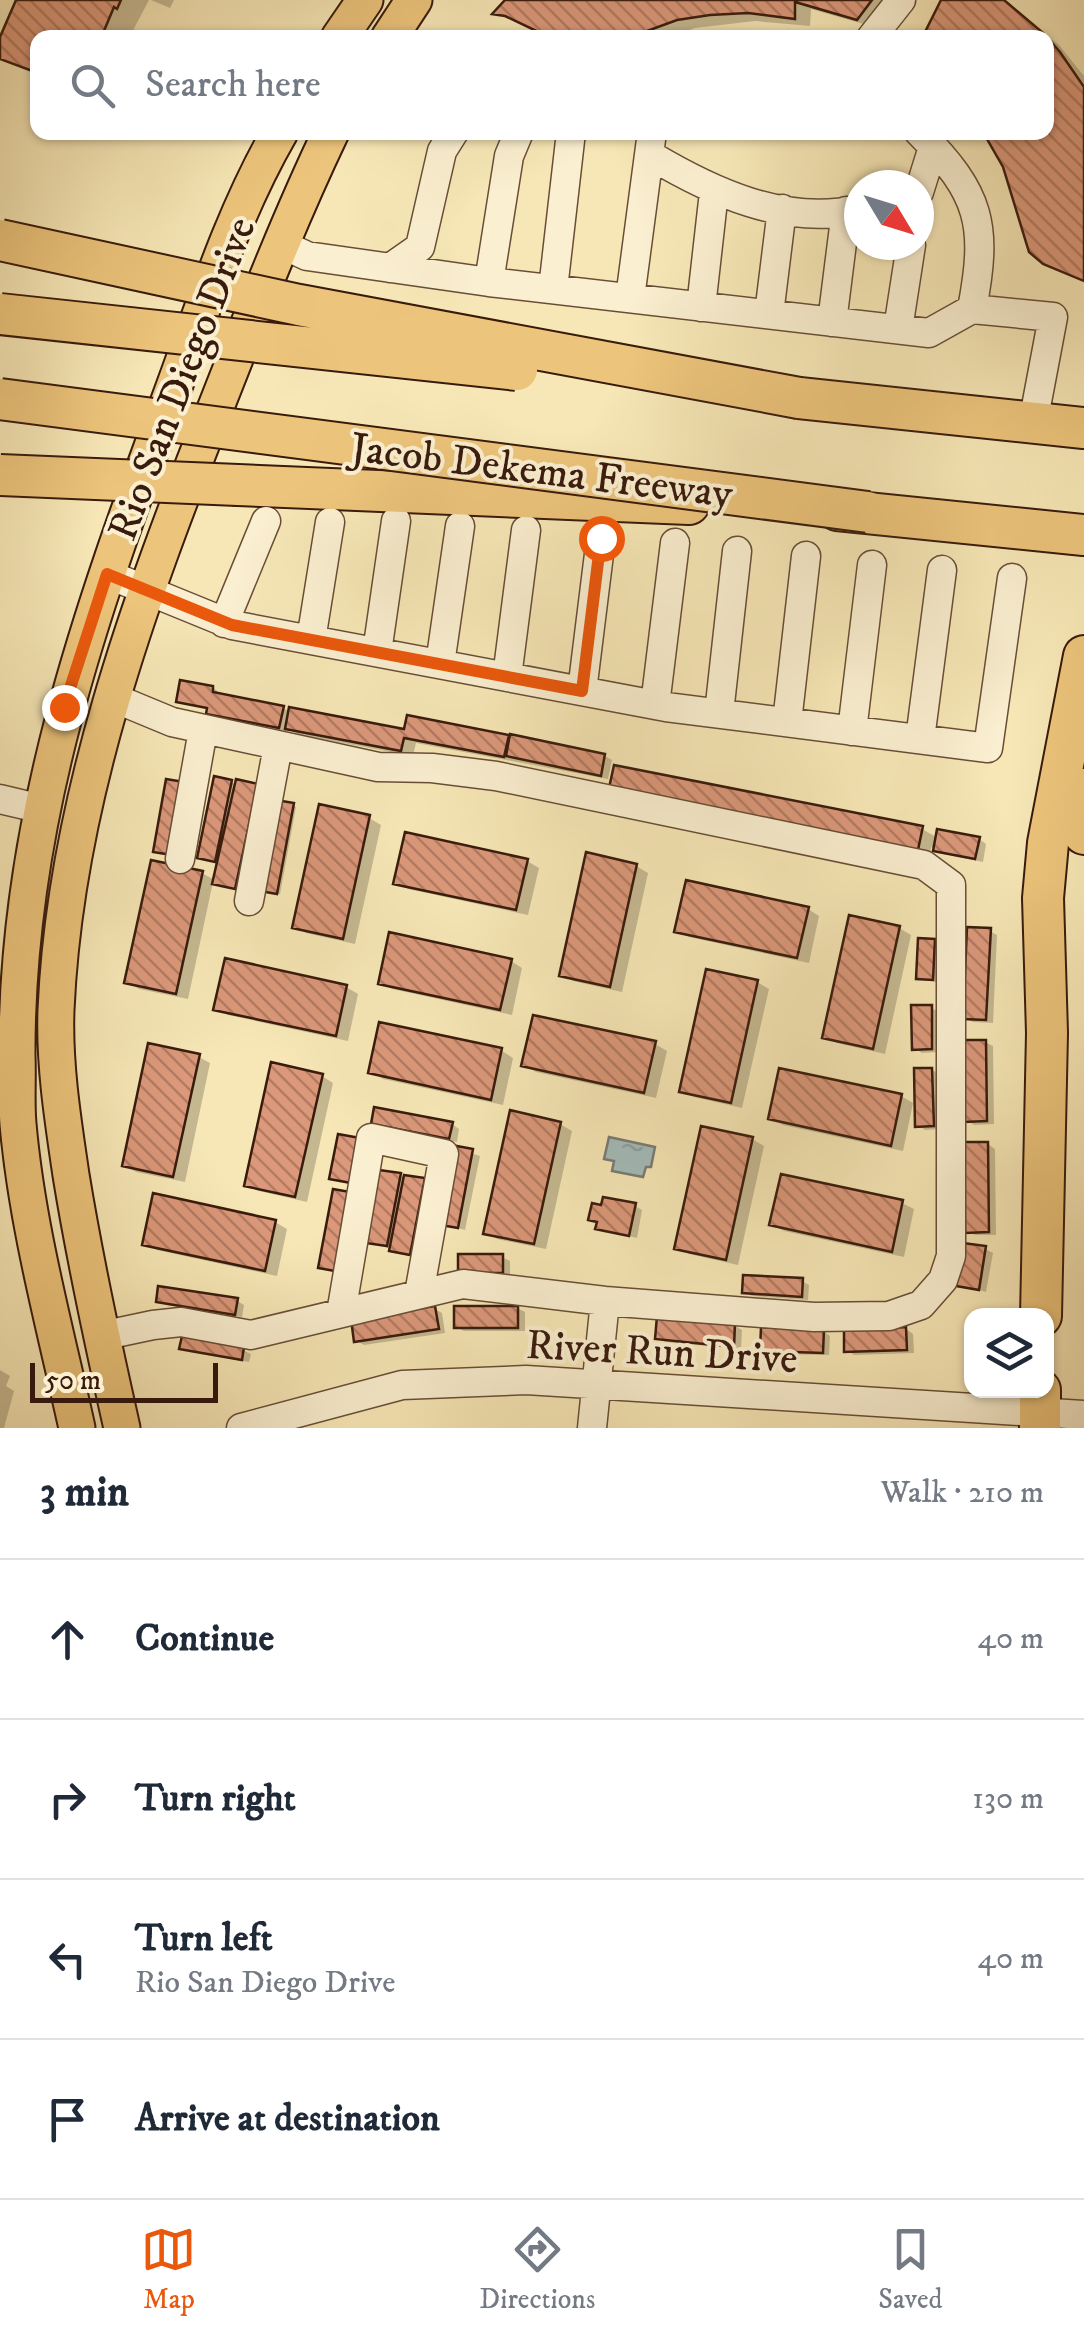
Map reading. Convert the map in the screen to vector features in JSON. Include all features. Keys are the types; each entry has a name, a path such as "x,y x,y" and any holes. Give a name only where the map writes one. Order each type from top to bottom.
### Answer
{"highway":[{"path":"0,240 299,305 800,398"},
{"path":"0,314 1084,428"},
{"name":"Jacob Dekema Freeway","path":"0,399 868,512 1084,535"},
{"path":"0,475 868,512"},
{"path":"1042,1308 1046,1033 1042,898 1048,843 1084,656"},
{"path":"1084,789 1078,822 1084,834"}],"main road":[{"path":"344,30 365,0"},
{"path":"394,30 414,0"},
{"name":"Rio San Diego Drive","path":"77,1428 38,1250 18,1124 17,995 31,858 64,707 107,574 228,242 276,140"},
{"name":"Rio San Diego Drive","path":"122,1428 86,1272 62,1112 56,1012 70,886 101,740 162,544 280,244 327,140"}],"street":[{"path":"878,30 902,0"},
{"path":"390,268 420,247 442,151 449,140"},
{"path":"490,282 509,156 516,140"},
{"path":"553,289 570,140"},
{"path":"922,170 926,140"},
{"path":"926,140 961,182 980,221 980,262 972,309"},
{"path":"630,298 651,144 714,192 782,208 819,213 844,211"},
{"path":"701,306 714,192"},
{"path":"769,314 782,208"},
{"path":"280,244 306,256 490,282 928,333 972,309 1053,317 1036,407"},
{"path":"832,322 844,258"},
{"path":"898,330 909,260"},
{"path":"224,622 266,521"},
{"path":"377,652 396,521"},
{"path":"312,640 330,522"},
{"path":"440,664 460,526"},
{"path":"507,677 526,530"},
{"path":"582,691 601,538"},
{"path":"655,704 675,543"},
{"path":"719,714 736,551"},
{"path":"787,722 806,556"},
{"path":"852,731 872,565"},
{"path":"920,740 942,570"},
{"path":"107,574 224,622 312,640 655,704 988,748 1012,578"},
{"path":"101,1336 182,1322 251,1334 462,1284 604,1301 814,1317 888,1316 921,1305 943,1280 951,1256 951,886 924,866 496,776 432,768 378,768 172,722 114,698"},
{"path":"180,858 203,730"},
{"path":"249,901 278,746"},
{"path":"0,799 42,809"},
{"path":"341,1313 371,1138 444,1154 419,1294"},
{"path":"592,1428 604,1301"},
{"name":"River Run Drive","path":"241,1428 402,1386 526,1380 1084,1415"}],"water":[{"path":"609,1137 655,1147 651,1167 646,1167 643,1177 612,1171 614,1161 604,1159"}],"building":[{"path":"16,0 121,0 104,30 30,30 30,70 0,59 0,37"},
{"path":"505,0 872,0 857,20 795,2 795,19 748,13 710,15 677,20 650,30 534,30 492,14"},
{"path":"941,0 1004,0 1039,30 926,30"},
{"path":"1054,45 1084,87 1084,281 1043,264 1029,252 1003,167 988,140 1054,140"},
{"path":"180,680 213,686 213,692 284,706 279,728 206,714 207,708 176,702"},
{"path":"289,707 404,729 407,715 509,735 504,757 404,738 401,751 285,729"},
{"path":"510,734 605,754 601,776 506,756"},
{"path":"614,765 923,826 918,850 609,788"},
{"path":"214,776 232,780 215,862 197,858"},
{"path":"166,779 184,782 172,855 153,852"},
{"path":"236,779 258,784 235,889 212,884"},
{"path":"276,800 294,803 277,894 260,891"},
{"path":"319,804 370,815 343,939 292,928"},
{"path":"937,829 980,837 975,859 933,851"},
{"path":"405,832 528,859 516,910 393,884"},
{"path":"586,852 637,864 610,987 559,976"},
{"path":"151,860 203,871 176,994 124,983"},
{"path":"686,880 809,907 797,958 674,932"},
{"path":"849,915 900,926 873,1049 822,1038"},
{"path":"967,927 991,928 986,1020 963,1019"},
{"path":"389,932 512,959 500,1010 378,984"},
{"path":"918,938 935,939 933,980 916,979"},
{"path":"225,958 347,985 336,1036 213,1010"},
{"path":"706,969 758,980 731,1103 679,1092"},
{"path":"911,1005 932,1005 932,1049 912,1050"},
{"path":"533,1015 656,1041 644,1093 521,1066"},
{"path":"379,1022 502,1048 491,1100 368,1073"},
{"path":"963,1040 986,1040 987,1121 964,1122"},
{"path":"148,1043 200,1054 173,1177 122,1166"},
{"path":"271,1062 323,1074 295,1197 244,1186"},
{"path":"779,1068 902,1094 891,1146 768,1119"},
{"path":"914,1068 932,1068 934,1126 915,1127"},
{"path":"374,1107 453,1122 449,1139 371,1124"},
{"path":"510,1110 561,1122 534,1244 483,1234"},
{"path":"701,1126 753,1137 726,1260 674,1249"},
{"path":"338,1134 360,1138 351,1183 329,1179"},
{"path":"964,1142 988,1142 989,1232 965,1233"},
{"path":"457,1146 473,1149 458,1228 441,1225"},
{"path":"379,1170 401,1173 387,1246 366,1243"},
{"path":"781,1174 903,1200 892,1252 769,1225"},
{"path":"404,1175 425,1178 410,1255 389,1251"},
{"path":"333,1189 350,1192 335,1271 318,1268"},
{"path":"153,1193 276,1220 265,1271 142,1245"},
{"path":"603,1197 636,1203 629,1236 595,1229 597,1222 588,1220 592,1203 601,1205"},
{"path":"963,1243 986,1246 979,1290 956,1286"},
{"path":"458,1254 503,1254 503,1273 458,1273"},
{"path":"743,1275 803,1278 802,1297 742,1293"},
{"path":"158,1286 238,1298 235,1315 156,1302"},
{"path":"435,1306 439,1329 354,1342 351,1319"},
{"path":"454,1306 518,1306 518,1328 454,1328"},
{"path":"657,1316 735,1323 734,1347 655,1339"},
{"path":"761,1327 824,1329 823,1353 760,1351"},
{"path":"906,1327 907,1350 844,1352 844,1328"},
{"path":"182,1336 244,1347 242,1360 179,1349"}],"route":[{"path":"64,707 107,574 232,625 582,691 601,538"}]}
